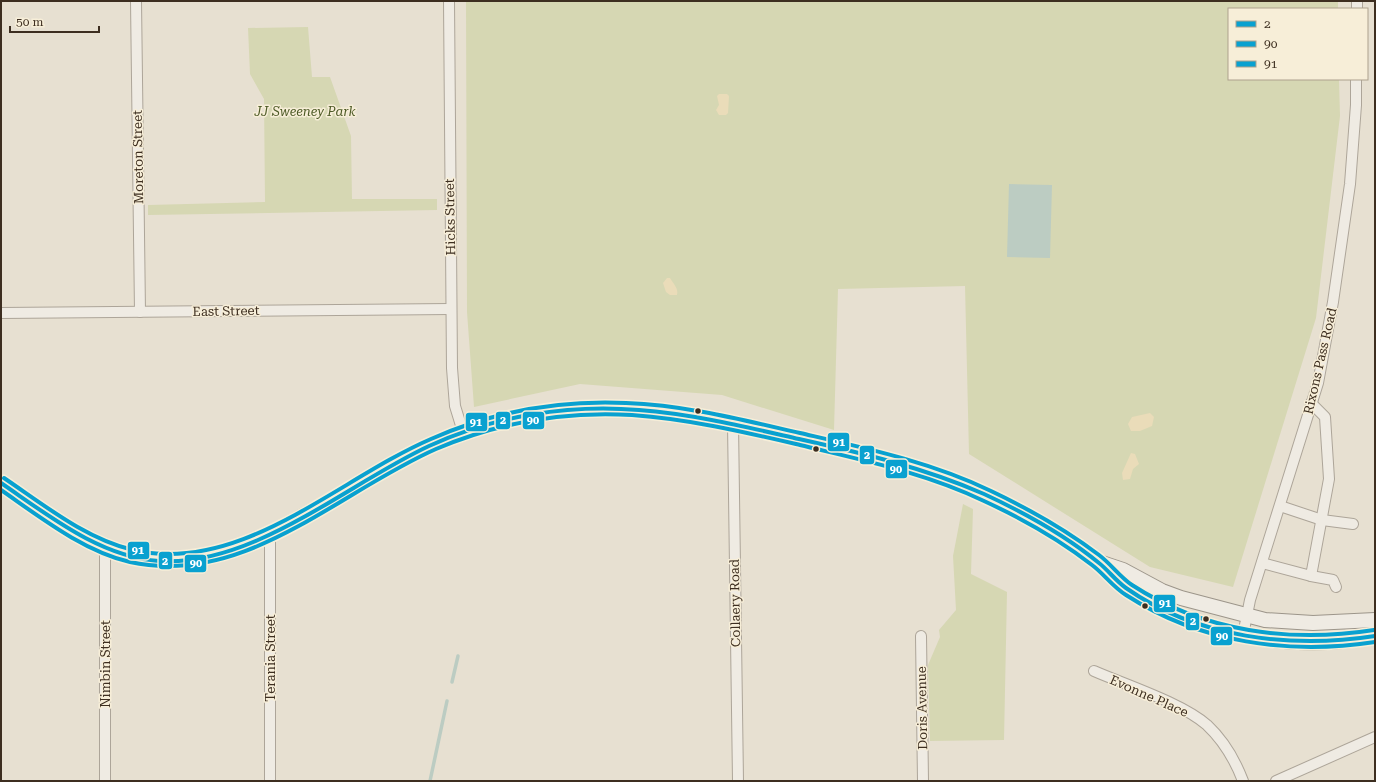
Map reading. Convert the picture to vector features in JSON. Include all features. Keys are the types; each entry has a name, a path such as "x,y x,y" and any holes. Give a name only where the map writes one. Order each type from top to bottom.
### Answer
{"main road":[{"path":"1,483 66,528 105,548 133,558 176,562 192,561 222,554 245,546 270,534 416,453 463,432 550,412 607,408 654,411 732,424 884,458 935,473 1009,506 1097,561 1123,570 1162,591 1205,606 1265,620 1290,623 1375,620"},
{"path":"1097,561 1115,580 1130,591 1157,605 1189,620 1243,635 1305,642 1341,641 1375,636"}],"street":[{"name":"Moreton Street","path":"136,1 140,312"},
{"name":"Hicks Street","path":"449,1 452,368 455,406 463,432"},
{"name":"Rixons Pass Road","path":"1243,635 1246,616 1318,383 1333,302 1350,184 1356,105 1356,80"},
{"name":"East Street","path":"1,313 451,310"},
{"path":"1311,403 1325,417 1329,479 1311,576"},
{"name":"Collaery Road","path":"732,424 738,781"},
{"path":"1280,506 1322,520 1353,524"},
{"name":"Terania Street","path":"270,534 270,781"},
{"name":"Nimbin Street","path":"105,548 105,781"},
{"path":"1262,563 1311,576 1333,580 1336,587"},
{"name":"Doris Avenue","path":"921,636 923,781"},
{"name":"Evonne Place","path":"1094,672 1186,710 1206,724 1224,744 1243,781"},
{"path":"1276,781 1375,737"}],"green space":[{"path":"466,1 1338,1 1338,8 1228,8 1228,80 1339,80 1340,116 1316,318 1233,587 1150,567 969,454 965,286 838,289 834,430 722,395 580,384 474,407 467,312"},
{"name":"JJ Sweeney Park","path":"308,27 312,77 330,77 351,136 352,199 437,199 437,210 148,215 148,205 265,202 264,99 250,74 248,28"},
{"path":"963,504 973,509 971,574 1007,592 1004,740 930,741 928,665 940,637 939,630 956,610 953,556"}],"sand":[{"path":"719,94 727,94 729,96 728,113 726,115 719,115 716,110 719,105 717,96"},
{"path":"667,278 670,278 675,286 677,295 670,295 666,292 663,283"},
{"path":"1150,413 1154,417 1152,426 1140,431 1131,431 1128,424 1132,417"},
{"path":"1131,453 1135,454 1139,464 1133,469 1130,479 1123,480 1122,473"}],"shaded area":[{"path":"1009,184 1052,185 1050,258 1007,257"}],"waterway":[{"path":"452,682 458,656"},
{"path":"430,781 447,701"}],"transit line":[{"name":"91","path":"4,478 50,510 82,530 99,538 133,550 173,554 212,549 250,536 288,519 396,456 431,439 478,422 502,415 551,406 601,403 648,404 735,418 873,450 945,472 991,491 1047,520 1099,555 1132,585 1160,601 1189,614 1218,623 1249,630 1280,634 1343,634 1374,630"},
{"name":"2","path":"1,483 56,521 95,543 116,552 137,558 159,561 194,559 229,551 264,537 298,520 398,462 429,446 479,427 532,414 558,411 612,409 659,412 759,430 893,462 939,476 1014,508 1072,543 1099,563 1126,588 1154,605 1183,618 1214,629 1246,636 1278,640 1343,640 1375,636"},
{"name":"90","path":"1,490 62,532 96,550 130,562 172,566 213,561 252,549 289,531 399,467 436,449 483,432 557,417 607,414 653,417 737,431 847,456 894,468 962,491 1012,515 1054,538 1101,572 1121,592 1154,611 1184,624 1215,634 1246,641 1310,647 1343,646 1375,642"}]}
